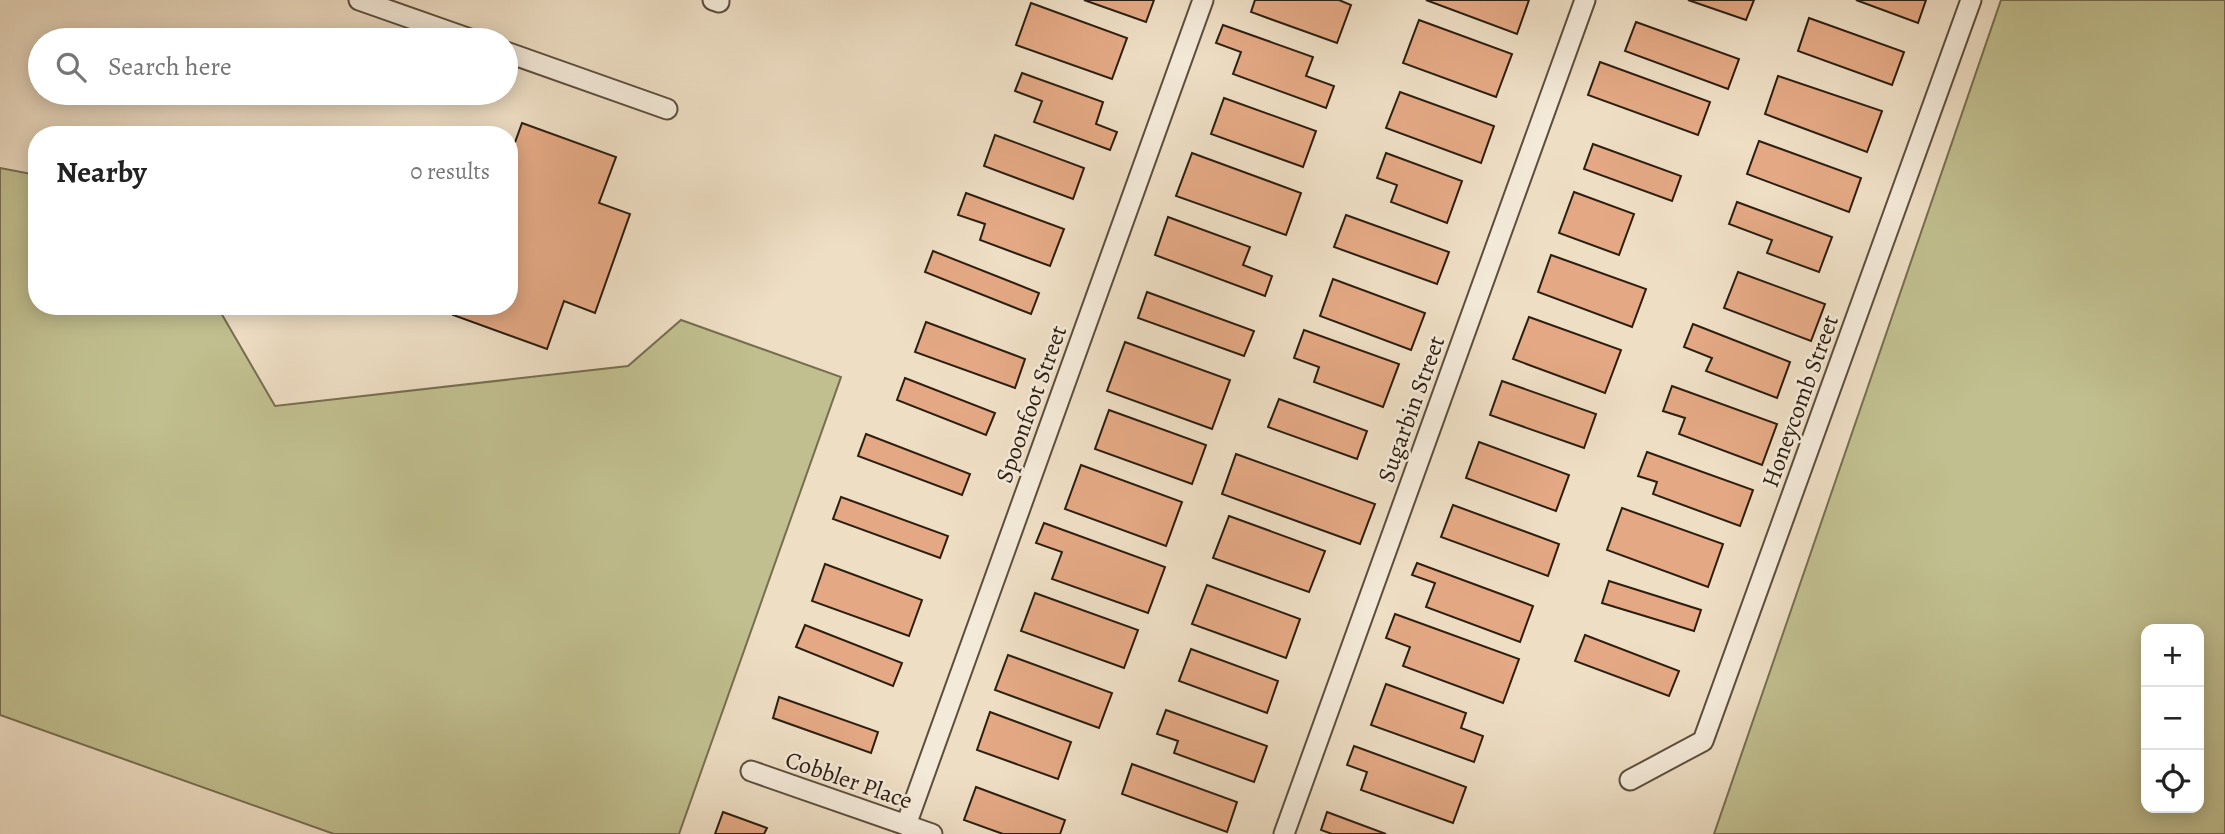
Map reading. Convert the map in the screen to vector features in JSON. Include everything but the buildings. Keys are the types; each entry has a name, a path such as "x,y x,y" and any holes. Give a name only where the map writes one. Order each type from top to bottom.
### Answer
{"lane":[{"path":"359,0 439,28"},
{"path":"713,0 719,0"},
{"name":"Spoonfoot Street","path":"906,825 1203,0"},
{"name":"Sugarbin Street","path":"1284,834 1585,0"},
{"name":"Honeycomb Street","path":"1630,780 1703,741 1971,0"},
{"path":"518,56 667,109"},
{"name":"Cobbler Place","path":"751,771 932,834"}],"shaded area":[{"path":"2001,0 2225,0 2225,834 1714,834"},
{"path":"0,168 28,173 28,315 222,315 275,406 628,366 681,320 841,377 679,834 334,834 0,715"}]}
